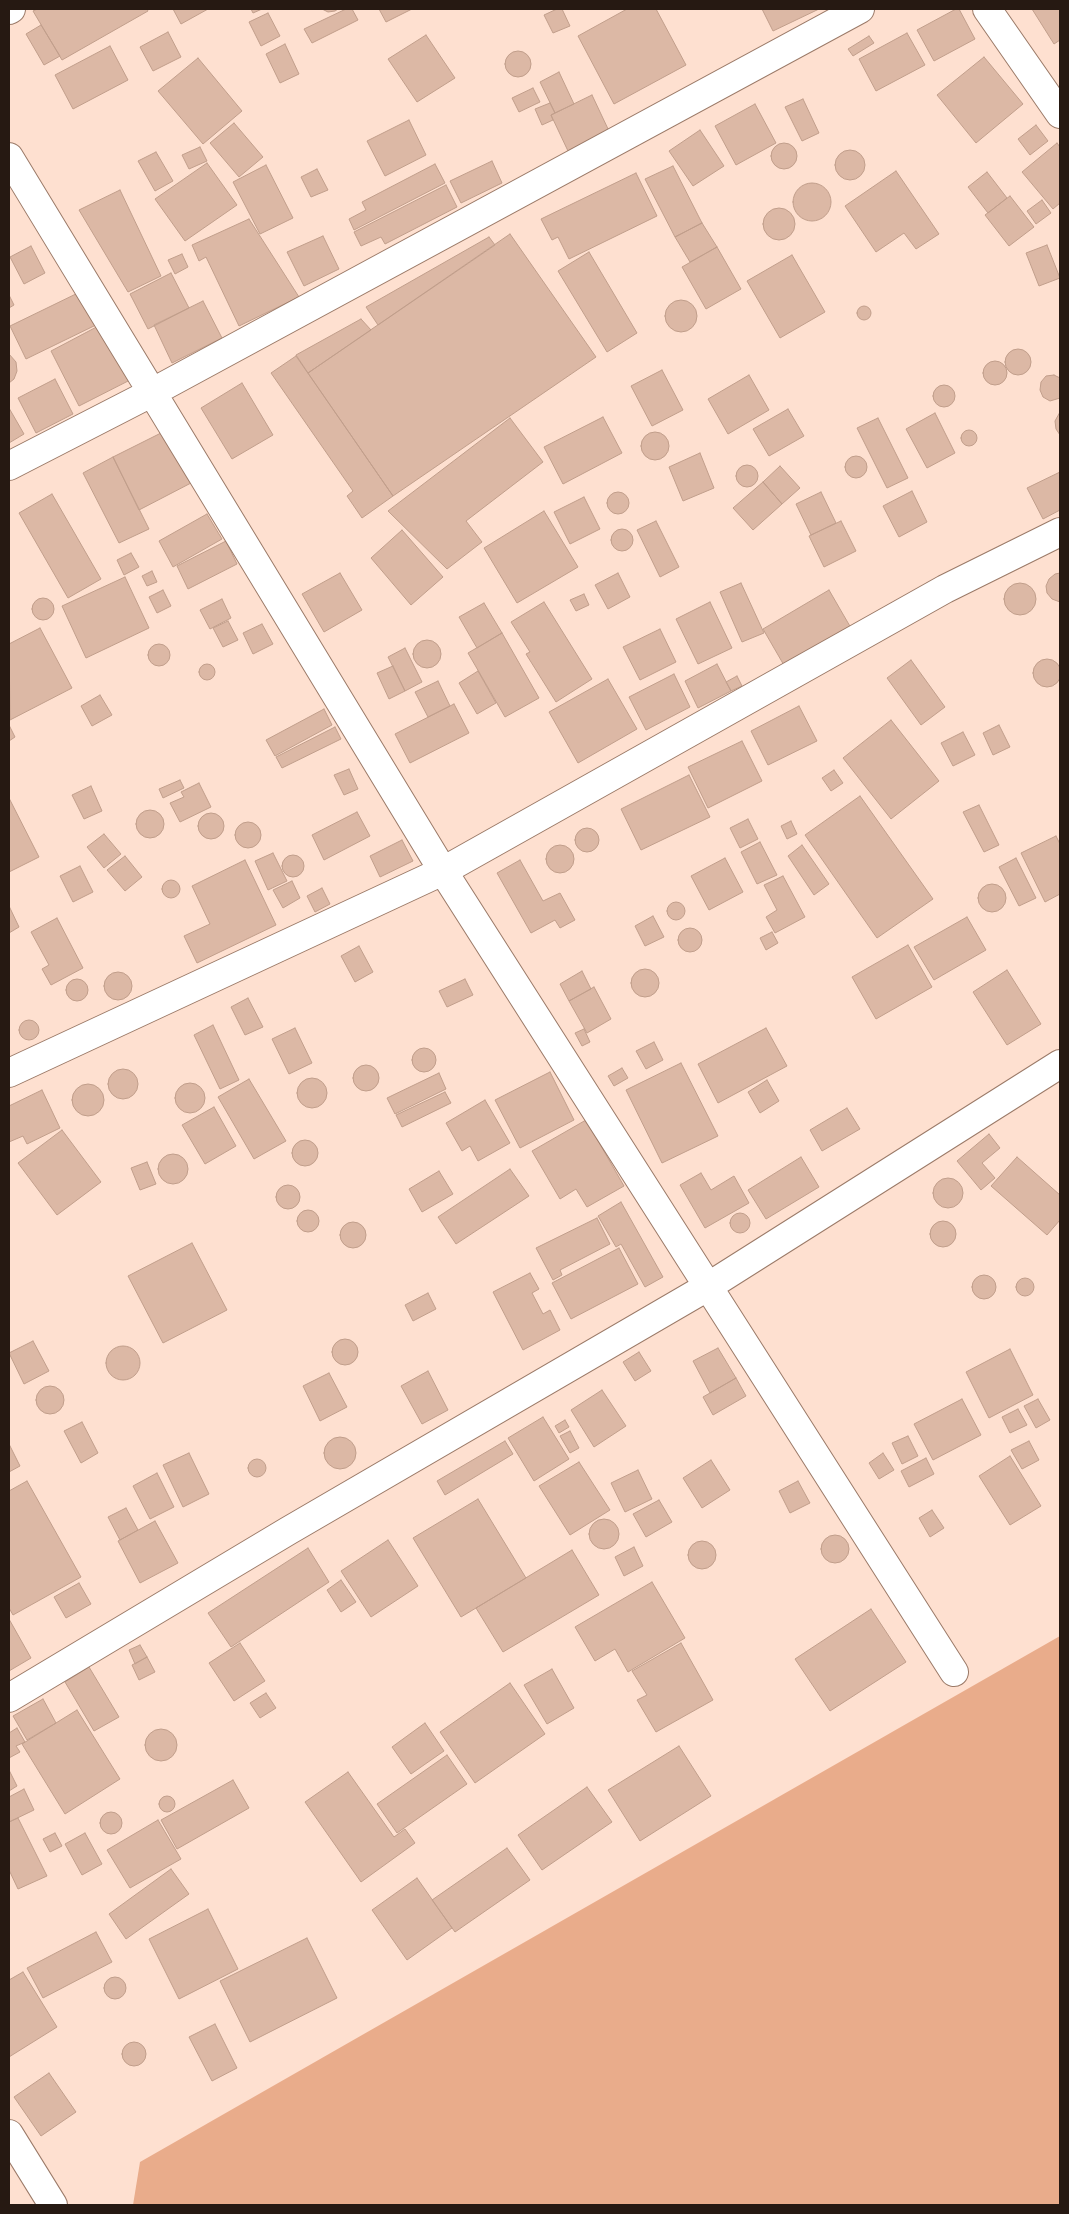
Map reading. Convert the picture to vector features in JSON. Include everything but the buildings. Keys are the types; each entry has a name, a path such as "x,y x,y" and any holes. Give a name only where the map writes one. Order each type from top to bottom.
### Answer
{"street":[{"path":"9,466 151,393 860,9"},
{"path":"987,9 1060,114"},
{"path":"9,157 443,871 954,1672"},
{"path":"9,1073 443,871 945,589 1060,532"},
{"path":"9,1698 280,1536 709,1286 1060,1064"},
{"path":"9,2134 53,2205"}],"shaded area":[{"path":"1060,1636 1060,2205 133,2205 140,2162"}]}
